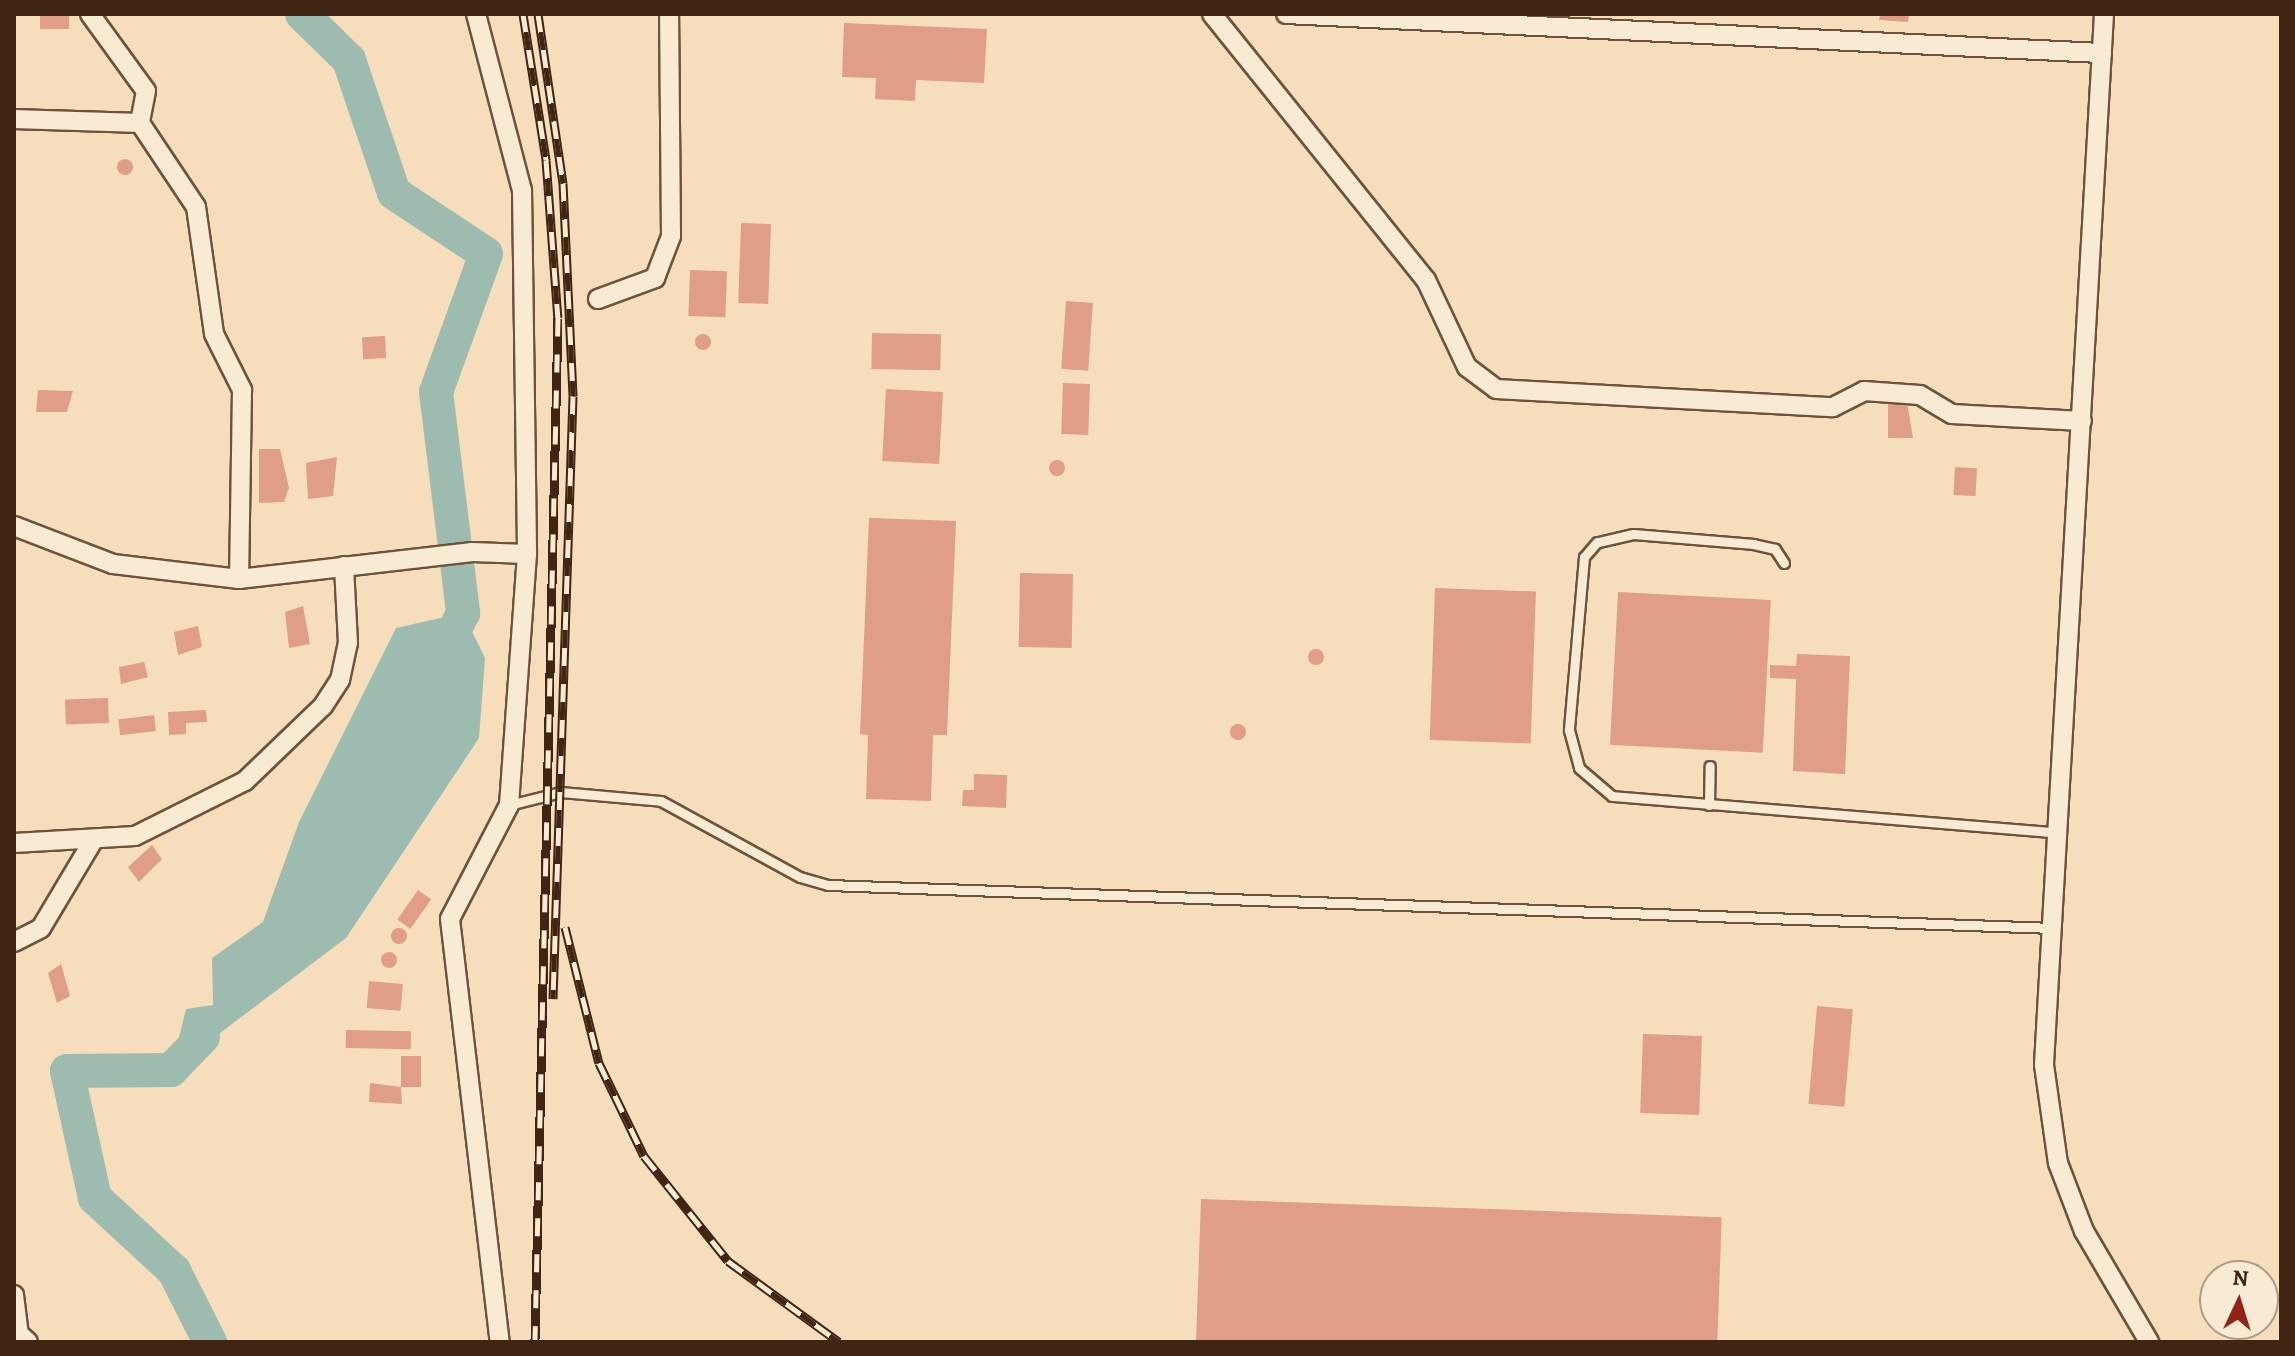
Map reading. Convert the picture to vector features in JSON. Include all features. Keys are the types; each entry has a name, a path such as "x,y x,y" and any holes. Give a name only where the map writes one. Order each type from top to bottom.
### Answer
{"street":[{"path":"90,14 146,91 140,123 196,207 214,334 242,390 239,579"},
{"path":"476,14 522,190 527,554 509,805 450,919 500,1342"},
{"path":"598,299 655,278 671,236 669,14"},
{"path":"1212,14 1426,280 1467,367 1496,389 1833,407 1864,391 1920,395 1952,414 2082,421"},
{"path":"1286,14 2102,53"},
{"path":"2104,14 2044,1065 2058,1163 2084,1231 2149,1342"},
{"path":"14,119 140,123"},
{"path":"14,526 113,564 239,579 472,552 527,554"},
{"path":"14,843 135,836 245,781 323,706 340,680 348,643 344,566"},
{"path":"14,942 41,928 94,839"},
{"path":"14,1295 20,1337"}],"lane":[{"path":"1784,563 1775,549 1754,544 1633,534 1597,542 1584,557 1569,730 1579,768 1612,796 2058,833"},
{"path":"1709,805 1710,766"},
{"path":"509,805 561,792 661,801 800,877 828,885 2052,928"}],"shaded area":[{"path":"463,613 485,658 479,738 346,938 171,1070 186,1009 213,1005 212,958 263,922 299,822 396,628"}],"building":[{"path":"40,14 69,14 69,29 40,29"},
{"path":"1880,14 1909,14 1908,22 1879,20"},
{"path":"844,23 987,29 984,83 916,80 915,101 875,99 876,78 842,77"},
{"path":"122,159 128,159 133,167 131,173 122,175 117,170 117,164"},
{"path":"741,223 771,224 768,304 738,303"},
{"path":"690,270 727,271 725,317 688,316"},
{"path":"1066,301 1093,303 1088,371 1061,369"},
{"path":"872,333 941,334 940,370 871,369"},
{"path":"700,334 706,334 711,342 709,348 700,350 695,345 695,339"},
{"path":"385,336 386,358 363,359 362,337"},
{"path":"1063,383 1090,384 1088,435 1061,434"},
{"path":"886,389 943,392 939,464 882,461"},
{"path":"38,390 73,391 67,412 36,412"},
{"path":"1888,401 1907,402 1913,438 1888,438"},
{"path":"259,449 280,449 289,488 284,502 259,503"},
{"path":"337,457 333,496 308,499 306,463"},
{"path":"1054,460 1060,460 1065,468 1063,474 1054,476 1049,471 1049,465"},
{"path":"1955,467 1977,468 1976,496 1954,495"},
{"path":"869,518 956,521 947,735 933,735 931,801 866,799 868,735 860,734"},
{"path":"1020,573 1073,574 1072,648 1019,647"},
{"path":"1435,588 1536,592 1531,743 1430,740"},
{"path":"1618,592 1771,600 1763,753 1610,745"},
{"path":"303,606 310,644 289,648 285,612"},
{"path":"198,626 202,647 178,655 174,632"},
{"path":"1313,649 1319,649 1324,657 1322,663 1313,665 1308,660 1308,654"},
{"path":"1797,654 1850,656 1845,774 1793,771 1796,679 1770,678 1770,665 1796,666"},
{"path":"144,662 148,677 121,684 119,667"},
{"path":"108,698 109,723 66,724 65,700"},
{"path":"206,710 207,722 186,723 186,734 169,735 168,712"},
{"path":"154,715 156,731 120,735 118,719"},
{"path":"1235,724 1241,724 1246,732 1244,738 1235,740 1230,735 1230,729"},
{"path":"974,774 1007,775 1006,808 962,806 963,790 974,790"},
{"path":"152,845 162,859 139,882 128,867"},
{"path":"418,890 431,899 410,929 397,919"},
{"path":"396,928 402,928 407,936 405,942 396,944 391,939 391,933"},
{"path":"386,952 392,952 397,960 395,966 386,968 381,963 381,957"},
{"path":"61,964 70,996 57,1003 48,973"},
{"path":"369,981 403,984 401,1011 367,1008"},
{"path":"1817,1006 1853,1009 1844,1107 1808,1104"},
{"path":"346,1030 411,1031 411,1049 346,1048"},
{"path":"1643,1034 1702,1036 1699,1115 1640,1113"},
{"path":"401,1056 421,1056 421,1087 401,1087"},
{"path":"370,1083 401,1087 402,1104 369,1102"},
{"path":"1201,1199 1722,1217 1717,1342 1196,1342"}],"waterway":[{"path":"302,14 349,60 394,193 486,254 436,392 463,613 443,653"},
{"path":"203,1037 171,1070 67,1071 95,1198 174,1271 210,1342"}],"railway":[{"path":"523,14 546,160 558,318 535,1342"},
{"path":"538,14 563,183 573,396 553,999"},
{"path":"565,927 599,1063 644,1156 728,1261 839,1342"}]}
